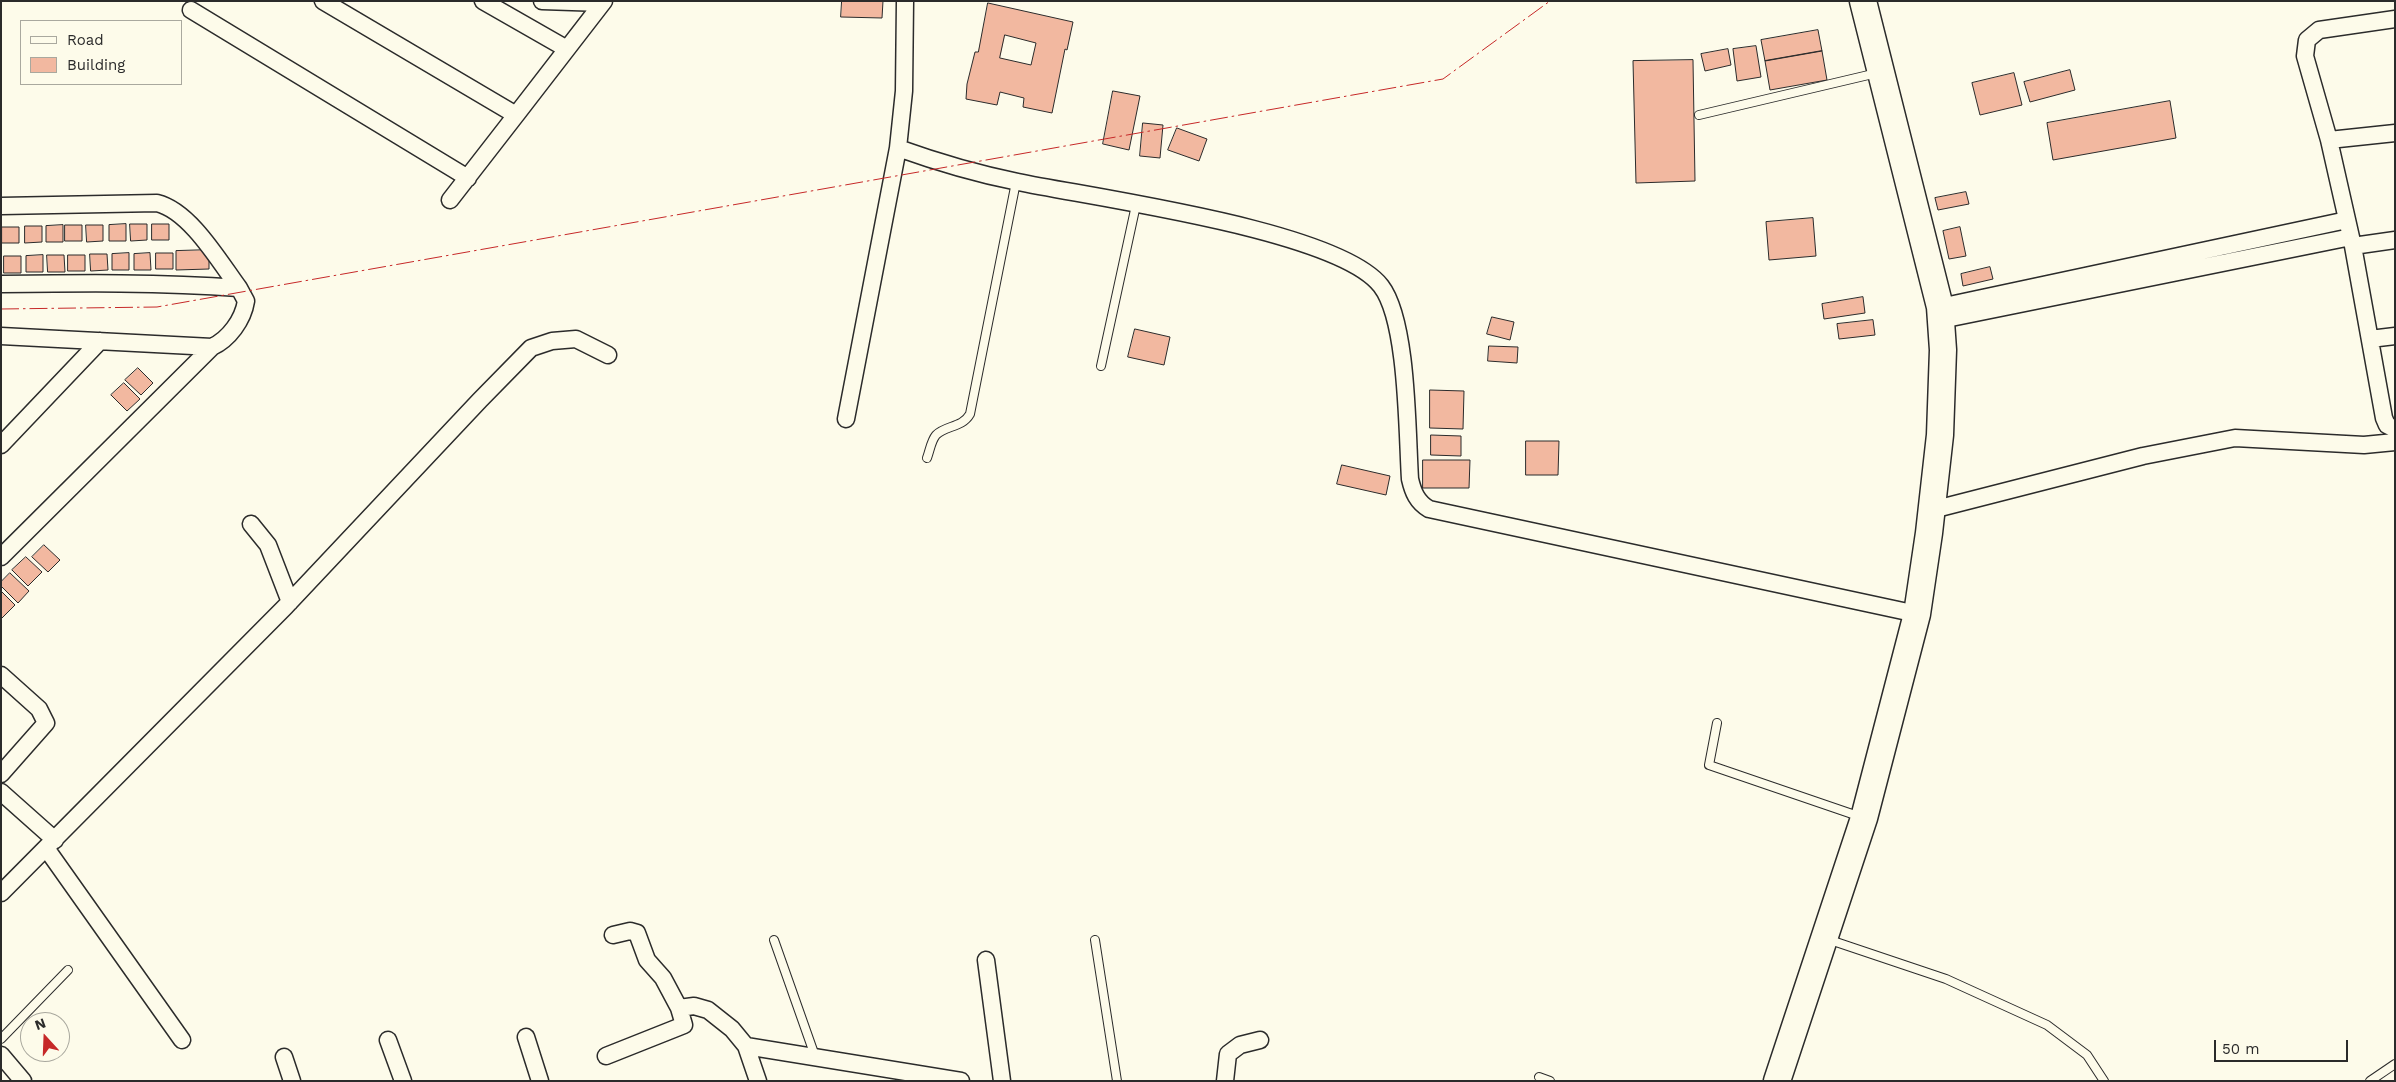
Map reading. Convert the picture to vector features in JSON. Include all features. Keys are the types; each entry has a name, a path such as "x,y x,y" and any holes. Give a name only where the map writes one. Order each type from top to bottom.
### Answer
{"highway":[{"path":"1777,1081 1864,818 1917,614 1932,510 1940,435 1943,350 1941,313 1863,1"}],"street":[{"path":"323,1 516,114"},
{"path":"483,1 567,48"},
{"path":"542,1 603,2"},
{"path":"846,420 898,148 904,90 905,1"},
{"path":"450,200 603,2"},
{"path":"191,10 468,178"},
{"path":"2395,19 2319,30 2307,40 2305,56 2329,140 2352,241 2384,418 2387,425 2395,429"},
{"path":"2329,140 2395,133"},
{"path":"898,148 1016,182 1261,231 1340,257 1369,273 1382,287 1396,321 1401,348 1410,479 1421,504 1430,509 1917,614"},
{"path":"1,206 157,203 164,205 180,214 239,288 246,301 240,318 229,335 212,347 1,557"},
{"path":"1941,313 2181,262 2346,220"},
{"path":"2181,262 2352,241 2395,240"},
{"path":"1,284 157,283 239,288"},
{"path":"1,336 212,347"},
{"path":"2370,339 2395,336"},
{"path":"1,893 290,602 531,348 552,341 576,339 608,355"},
{"path":"1,444 100,340"},
{"path":"1932,510 2143,456 2235,438 2364,445 2395,442"},
{"path":"251,524 268,545 290,602"},
{"path":"1,675 39,709 46,723 1,774"},
{"path":"1,792 51,844 182,1040"},
{"path":"606,1056 683,1027 684,1021 663,978 647,960 637,933 630,931 613,935"},
{"path":"986,960 1002,1081"},
{"path":"679,1008 694,1006 708,1010 732,1029 746,1046 758,1081"},
{"path":"526,1037 540,1081"},
{"path":"388,1040 403,1081"},
{"path":"1225,1081 1228,1054 1240,1045 1260,1040"},
{"path":"746,1046 961,1081"},
{"path":"1,1055 23,1081"},
{"path":"284,1057 292,1081"}],"lane":[{"path":"1699,115 1881,72"},
{"path":"927,458 933,440 938,433 960,424 970,414 1016,182"},
{"path":"1101,366 1136,205"},
{"path":"1717,723 1709,765 1864,818"},
{"path":"1825,938 1946,979 2047,1025 2087,1055 2104,1081"},
{"path":"774,940 815,1056"},
{"path":"1095,940 1117,1081"},
{"path":"1,1039 68,970"},
{"path":"2370,1081 2395,1064"},
{"path":"1539,1077 1550,1081"}],"building":[{"path":"842,1 883,1 882,18 841,17"},
{"path":"988,3 1073,22 1067,50 1065,49 1052,113 1023,107 1024,98 1000,92 997,105 966,99 967,84 975,52 978,52","holes":["1005,35 1036,43 1031,65 1000,58"]},
{"path":"1818,30 1822,51 1765,61 1761,40"},
{"path":"1756,46 1761,77 1737,81 1733,49"},
{"path":"1728,49 1731,65 1705,71 1701,54"},
{"path":"1822,51 1827,80 1770,90 1765,61"},
{"path":"1693,60 1695,181 1636,183 1633,61"},
{"path":"2070,70 2075,90 2030,102 2024,82"},
{"path":"2014,73 2022,105 1980,115 1972,83"},
{"path":"1113,91 1140,96 1129,150 1103,144"},
{"path":"2170,101 2176,138 2053,160 2047,123"},
{"path":"1143,123 1163,125 1160,158 1140,156"},
{"path":"1177,128 1207,139 1199,161 1168,150"},
{"path":"1966,192 1969,204 1938,210 1935,198"},
{"path":"1813,218 1816,256 1769,260 1766,222"},
{"path":"126,224 126,241 109,241 109,225"},
{"path":"130,224 147,224 147,240 131,241"},
{"path":"152,224 169,224 169,240 152,240"},
{"path":"63,225 63,242 46,242 46,226"},
{"path":"65,225 82,225 82,241 65,241"},
{"path":"86,225 103,225 103,241 87,242"},
{"path":"25,226 42,226 42,242 25,243"},
{"path":"2,227 19,227 19,243 2,243"},
{"path":"1960,227 1966,256 1949,259 1943,231"},
{"path":"209,250 209,269 176,270 176,251"},
{"path":"129,253 129,270 112,270 112,254"},
{"path":"150,253 151,270 134,270 134,254"},
{"path":"156,253 173,253 173,269 156,269"},
{"path":"90,254 107,254 108,270 91,271"},
{"path":"43,255 43,272 26,272 26,256"},
{"path":"47,255 64,255 65,272 48,272"},
{"path":"68,255 85,255 85,271 68,271"},
{"path":"4,256 21,256 21,273 4,273"},
{"path":"1990,267 1993,279 1963,286 1961,274"},
{"path":"1863,297 1865,313 1824,319 1822,304"},
{"path":"1492,317 1514,322 1510,340 1487,334"},
{"path":"1873,320 1875,335 1839,339 1837,324"},
{"path":"1135,329 1170,337 1164,365 1128,357"},
{"path":"1489,346 1518,347 1517,363 1488,361"},
{"path":"138,368 153,383 141,395 125,380"},
{"path":"124,383 140,399 127,411 111,395"},
{"path":"1430,390 1464,391 1463,429 1430,428"},
{"path":"1431,435 1461,436 1461,456 1431,455"},
{"path":"1526,441 1559,441 1558,475 1526,475"},
{"path":"1423,460 1470,460 1469,488 1423,488"},
{"path":"1342,465 1390,476 1386,495 1337,484"},
{"path":"44,545 60,560 48,572 32,557"},
{"path":"26,557 42,572 28,586 12,570"},
{"path":"10,573 29,591 18,603 1,586 1,582"},
{"path":"1,591 15,605 2,618 1,617"}],"power":[{"path":"1,309 157,307 1443,79 1550,1"}]}
